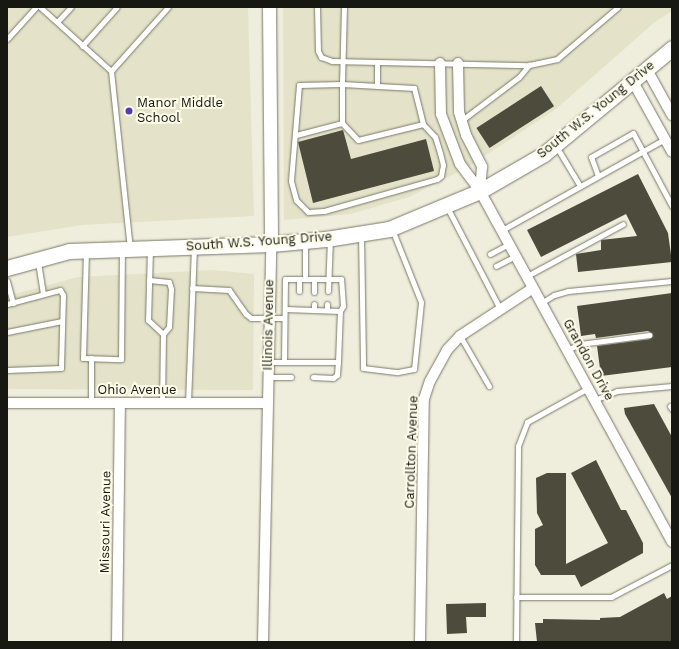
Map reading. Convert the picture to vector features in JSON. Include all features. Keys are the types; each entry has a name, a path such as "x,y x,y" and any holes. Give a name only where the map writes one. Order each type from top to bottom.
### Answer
{"main road":[{"name":"South W.S. Young Drive","path":"7,268 69,251 271,244 330,239 392,228 480,191 544,154 672,48"}],"street":[{"name":"Illinois Avenue","path":"263,642 271,244 269,7"},
{"name":"Grandon Drive","path":"440,62 442,114 447,133 465,174 480,191 502,230 672,542"},
{"path":"458,63 457,94 462,120 482,167 480,191"},
{"path":"646,68 672,115"},
{"path":"632,80 668,137 672,152"},
{"name":"Carrollton Avenue","path":"420,642 424,399 438,365 460,336 533,288"},
{"name":"Ohio Avenue","path":"7,403 268,403"},
{"name":"Missouri Avenue","path":"117,642 120,403"}],"lane":[{"path":"7,40 36,7"},
{"path":"40,7 110,71 126,249 121,359 83,358 86,250"},
{"path":"57,22 71,7"},
{"path":"82,46 117,7"},
{"path":"110,71 168,7"},
{"path":"317,7 318,51 326,59 342,61 528,65 557,59 616,8"},
{"path":"344,7 342,123 358,140 423,124"},
{"path":"377,62 377,86"},
{"path":"462,120 519,77 528,65"},
{"path":"342,84 377,86 414,88 423,124 435,137 443,165 441,176 429,183 324,211 308,212 299,205 292,194 293,142 296,135 299,85 342,84"},
{"path":"296,135 342,123"},
{"path":"598,176 591,157 597,152 633,133 672,206"},
{"path":"502,230 668,137"},
{"path":"556,144 580,186"},
{"path":"446,205 484,272 500,309"},
{"path":"527,276 623,224"},
{"path":"361,233 363,368 398,372 414,369 421,302 392,228"},
{"path":"328,291 330,239"},
{"path":"305,241 306,279"},
{"path":"490,254 509,244"},
{"path":"188,403 194,247"},
{"path":"150,248 148,320 163,334"},
{"path":"496,266 516,256"},
{"path":"38,260 43,294"},
{"path":"284,362 285,279 341,279 343,286 343,306 340,310 337,375 333,378 313,377"},
{"path":"299,291 300,279"},
{"path":"314,279 314,292"},
{"path":"149,280 169,282 171,289 169,327 163,334 162,403"},
{"path":"7,281 10,304 60,290 63,295 61,368 7,370"},
{"path":"541,303 554,295 568,291 672,282"},
{"path":"192,288 229,290 246,314 251,318 284,318"},
{"path":"314,304 314,310"},
{"path":"327,304 327,310"},
{"path":"285,309 299,306 314,310 340,310"},
{"path":"7,332 62,321"},
{"path":"567,350 580,344 648,335"},
{"path":"460,336 488,386"},
{"path":"91,358 91,403"},
{"path":"268,362 338,362"},
{"path":"268,377 291,377"},
{"path":"594,400 617,392 672,386"},
{"path":"516,642 518,446 527,422 588,388"},
{"path":"516,597 611,597 672,565"}],"shaded area":[{"name":"Manor Middle School","path":"7,7 248,7 254,216 82,225 7,237"},
{"path":"283,7 672,7 672,11 655,22 556,109 468,167 409,197 351,214 284,220"},
{"path":"213,270 254,274 253,390 7,389 7,296 78,277"}],"building":[{"path":"541,86 554,106 489,148 476,128"},
{"path":"343,130 351,159 426,139 434,171 313,203 298,142"},
{"path":"638,174 668,233 672,262 578,272 576,254 601,250 601,240 637,236 626,214 541,257 527,230"},
{"path":"672,293 672,367 601,376 597,346 650,339 653,334 648,331 596,338 595,334 581,336 577,306"},
{"path":"654,404 672,437 672,498 625,414 624,408"},
{"path":"596,460 621,510 626,510 643,543 643,553 581,587 575,575 541,575 535,565 535,529 543,525 537,513 536,478 547,473 566,473 566,564 608,543 571,473"},
{"path":"664,593 667,599 672,596 672,642 537,642 535,623 543,623 543,619 600,620 600,618 620,617"},
{"path":"486,603 486,617 466,617 467,633 447,634 446,604"}],"place":[{"name":"Manor Middle School","path":"129,111"}]}
